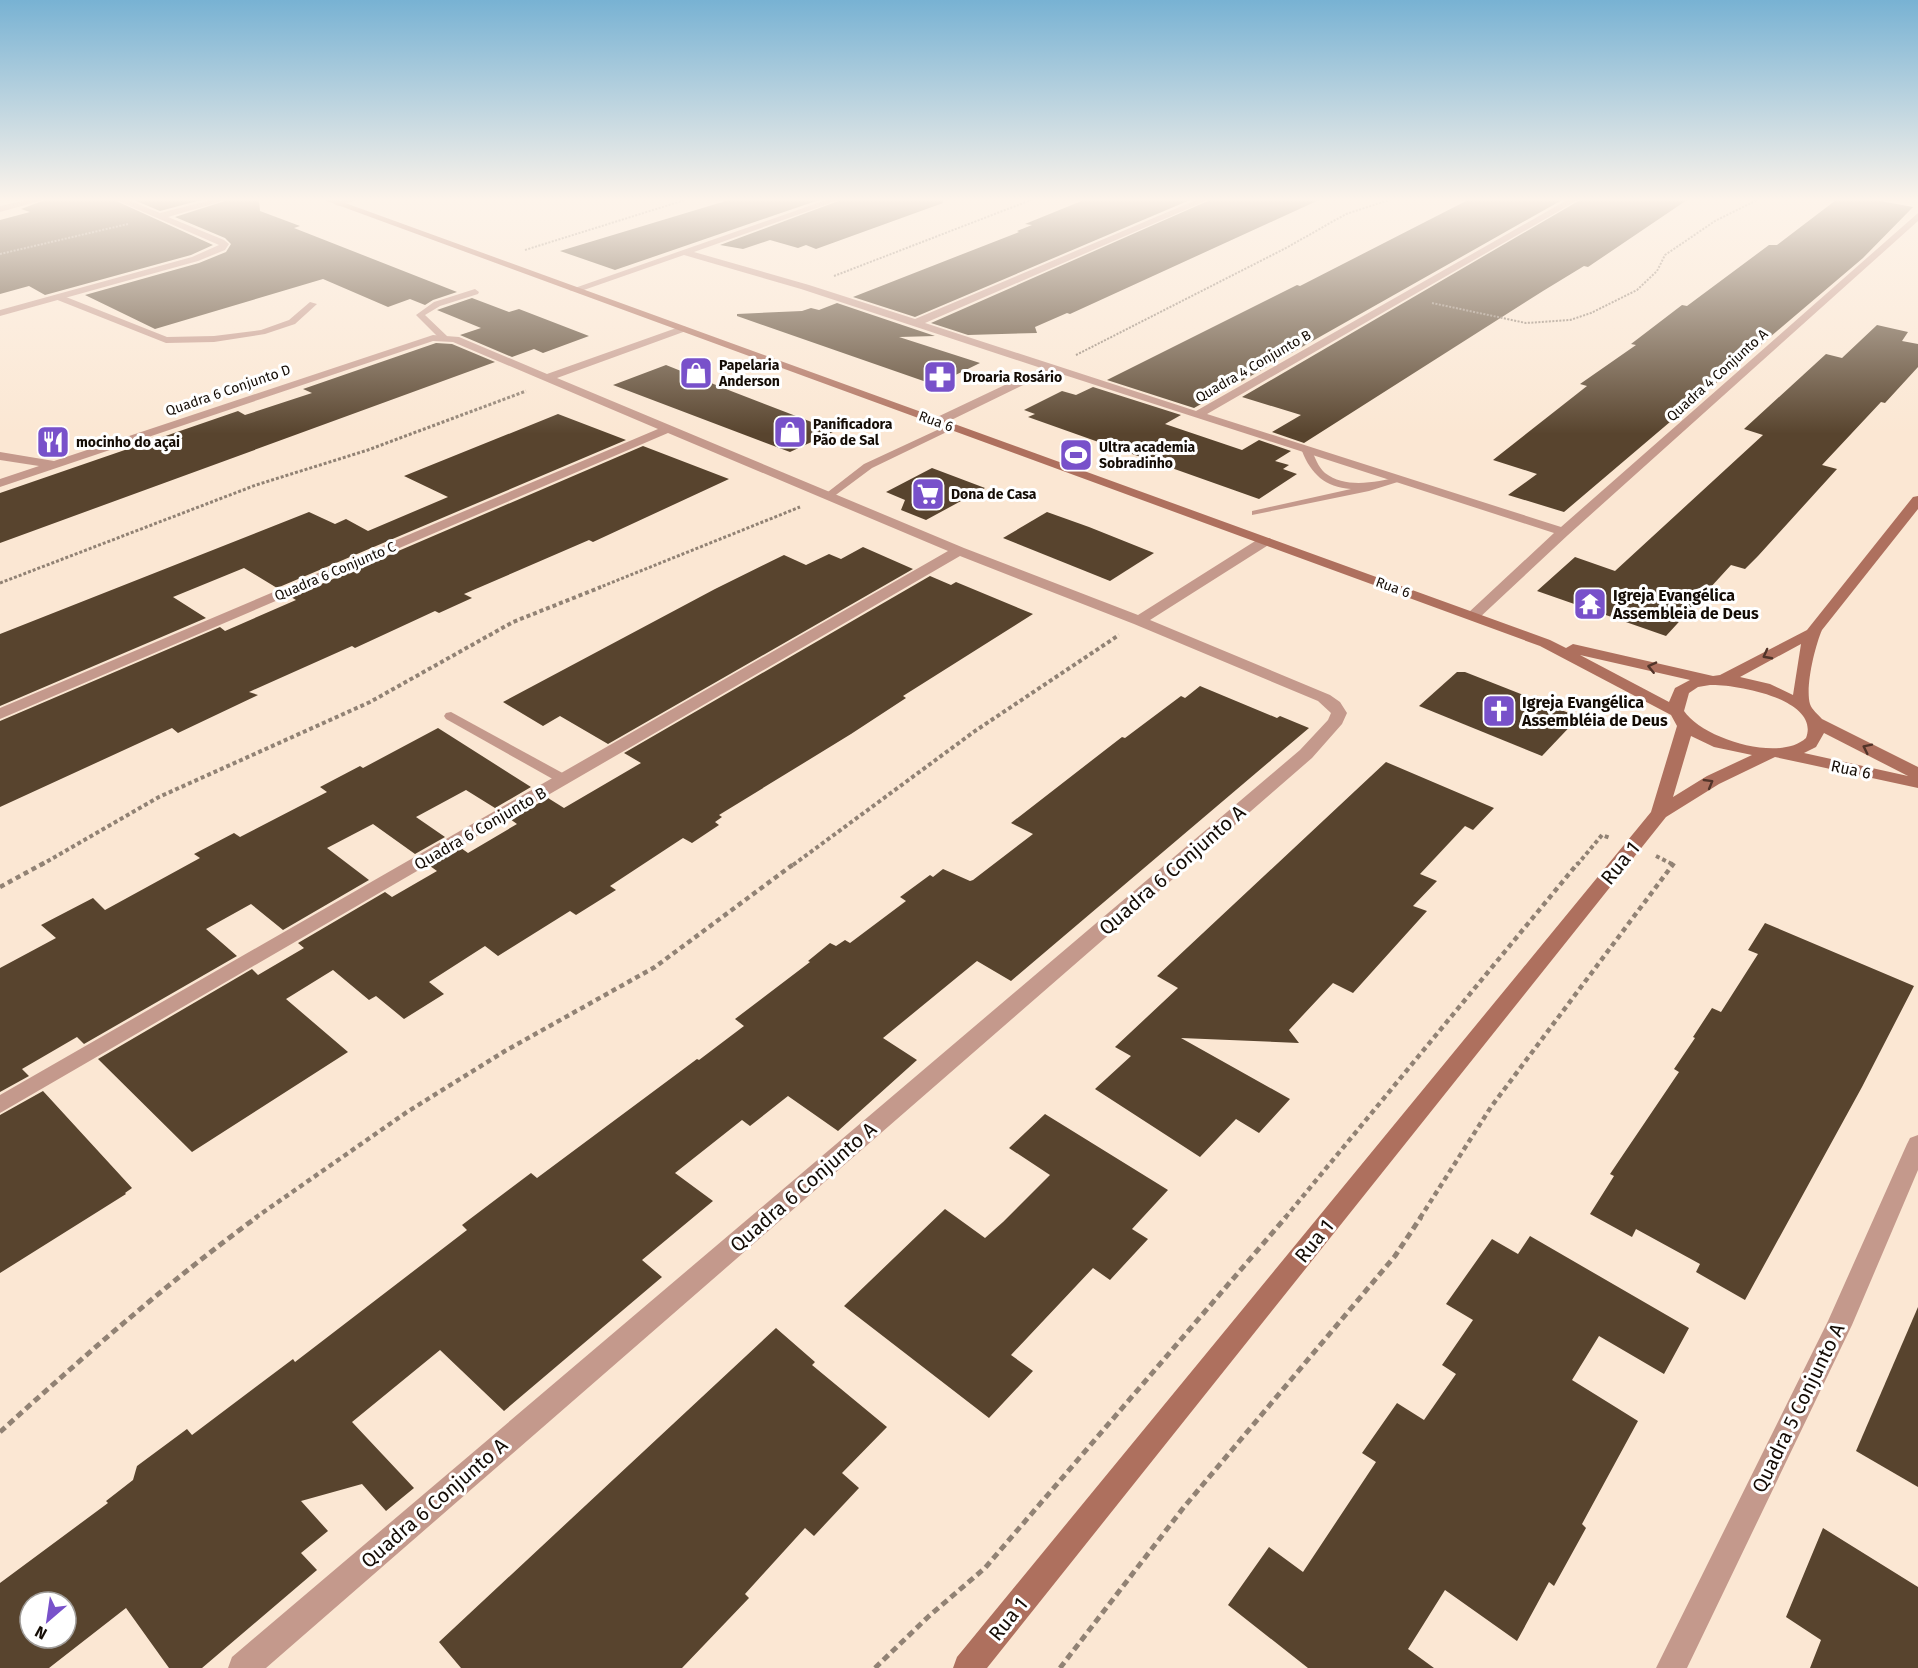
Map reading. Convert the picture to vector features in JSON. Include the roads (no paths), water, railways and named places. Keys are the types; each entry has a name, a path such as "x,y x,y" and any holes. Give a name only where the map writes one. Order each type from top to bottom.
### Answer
{"street":[{"path":"0,313 127,278"},
{"name":"Rua 6","path":"541,278 1545,643 1682,718 1702,735 1722,745 1745,752 1776,754 1918,783"},
{"path":"574,290 609,278"},
{"path":"773,278 1563,532"},
{"path":"916,323 1022,278"},
{"name":"Quadra 4 Conjunto B","path":"1197,415 1437,278"},
{"name":"Quadra 4 Conjunto A","path":"1473,616 1563,532 1849,278"},
{"path":"550,380 682,329"},
{"name":"Quadra 6 Conjunto D","path":"0,483 415,343 444,338 467,344 959,551 1139,621 1324,698"},
{"path":"937,422 1048,368"},
{"name":"Quadra 6 Conjunto C","path":"0,714 670,428"},
{"path":"0,456 26,458 54,465"},
{"path":"1660,813 1713,780 1776,754 1800,750 1812,743 1817,734 1816,723 1803,707 1803,667 1812,633 1918,500"},
{"path":"1139,621 1264,540"},
{"name":"Quadra 6 Conjunto B","path":"0,1105 959,551"},
{"path":"1660,813 1682,718 1676,701 1680,691 1692,684 1717,680 1812,633"},
{"name":"Rua 6","path":"1545,643 1717,680 1767,688 1787,696 1803,707"},
{"name":"Quadra 6 Conjunto A","path":"243,1668 1306,753 1336,722 1339,713 1334,705 1324,698"},
{"name":"Rua 6","path":"1816,723 1918,774"},
{"name":"Rua 1","path":"968,1668 1660,813"},
{"name":"Quadra 5 Conjunto A","path":"1671,1668 1839,1325 1918,1144"}],"lane":[{"path":"444,338 420,315 437,304 475,292"},
{"path":"58,297 166,340 214,339 262,332 292,322 312,304"},
{"path":"829,495 868,466 952,427"},
{"path":"1307,451 1310,465 1332,482 1353,488 1369,488"},
{"path":"1256,513 1399,480"},
{"path":"451,716 563,780"}],"place":[{"name":"Papelaria Anderson","path":"696,373"},
{"name":"Droaria Rosário","path":"940,377"},
{"name":"Panificadora Pão de Sal","path":"790,432"},
{"name":"mocinho do açai","path":"53,442"},
{"name":"Ultra academia Sobradinho","path":"1076,455"},
{"name":"Dona de Casa","path":"928,494"},
{"name":"Igreja Evangélica Assembleia de Deus","path":"1590,604"},
{"name":"Igreja Evangélica Assembléia de Deus","path":"1499,711"}]}
